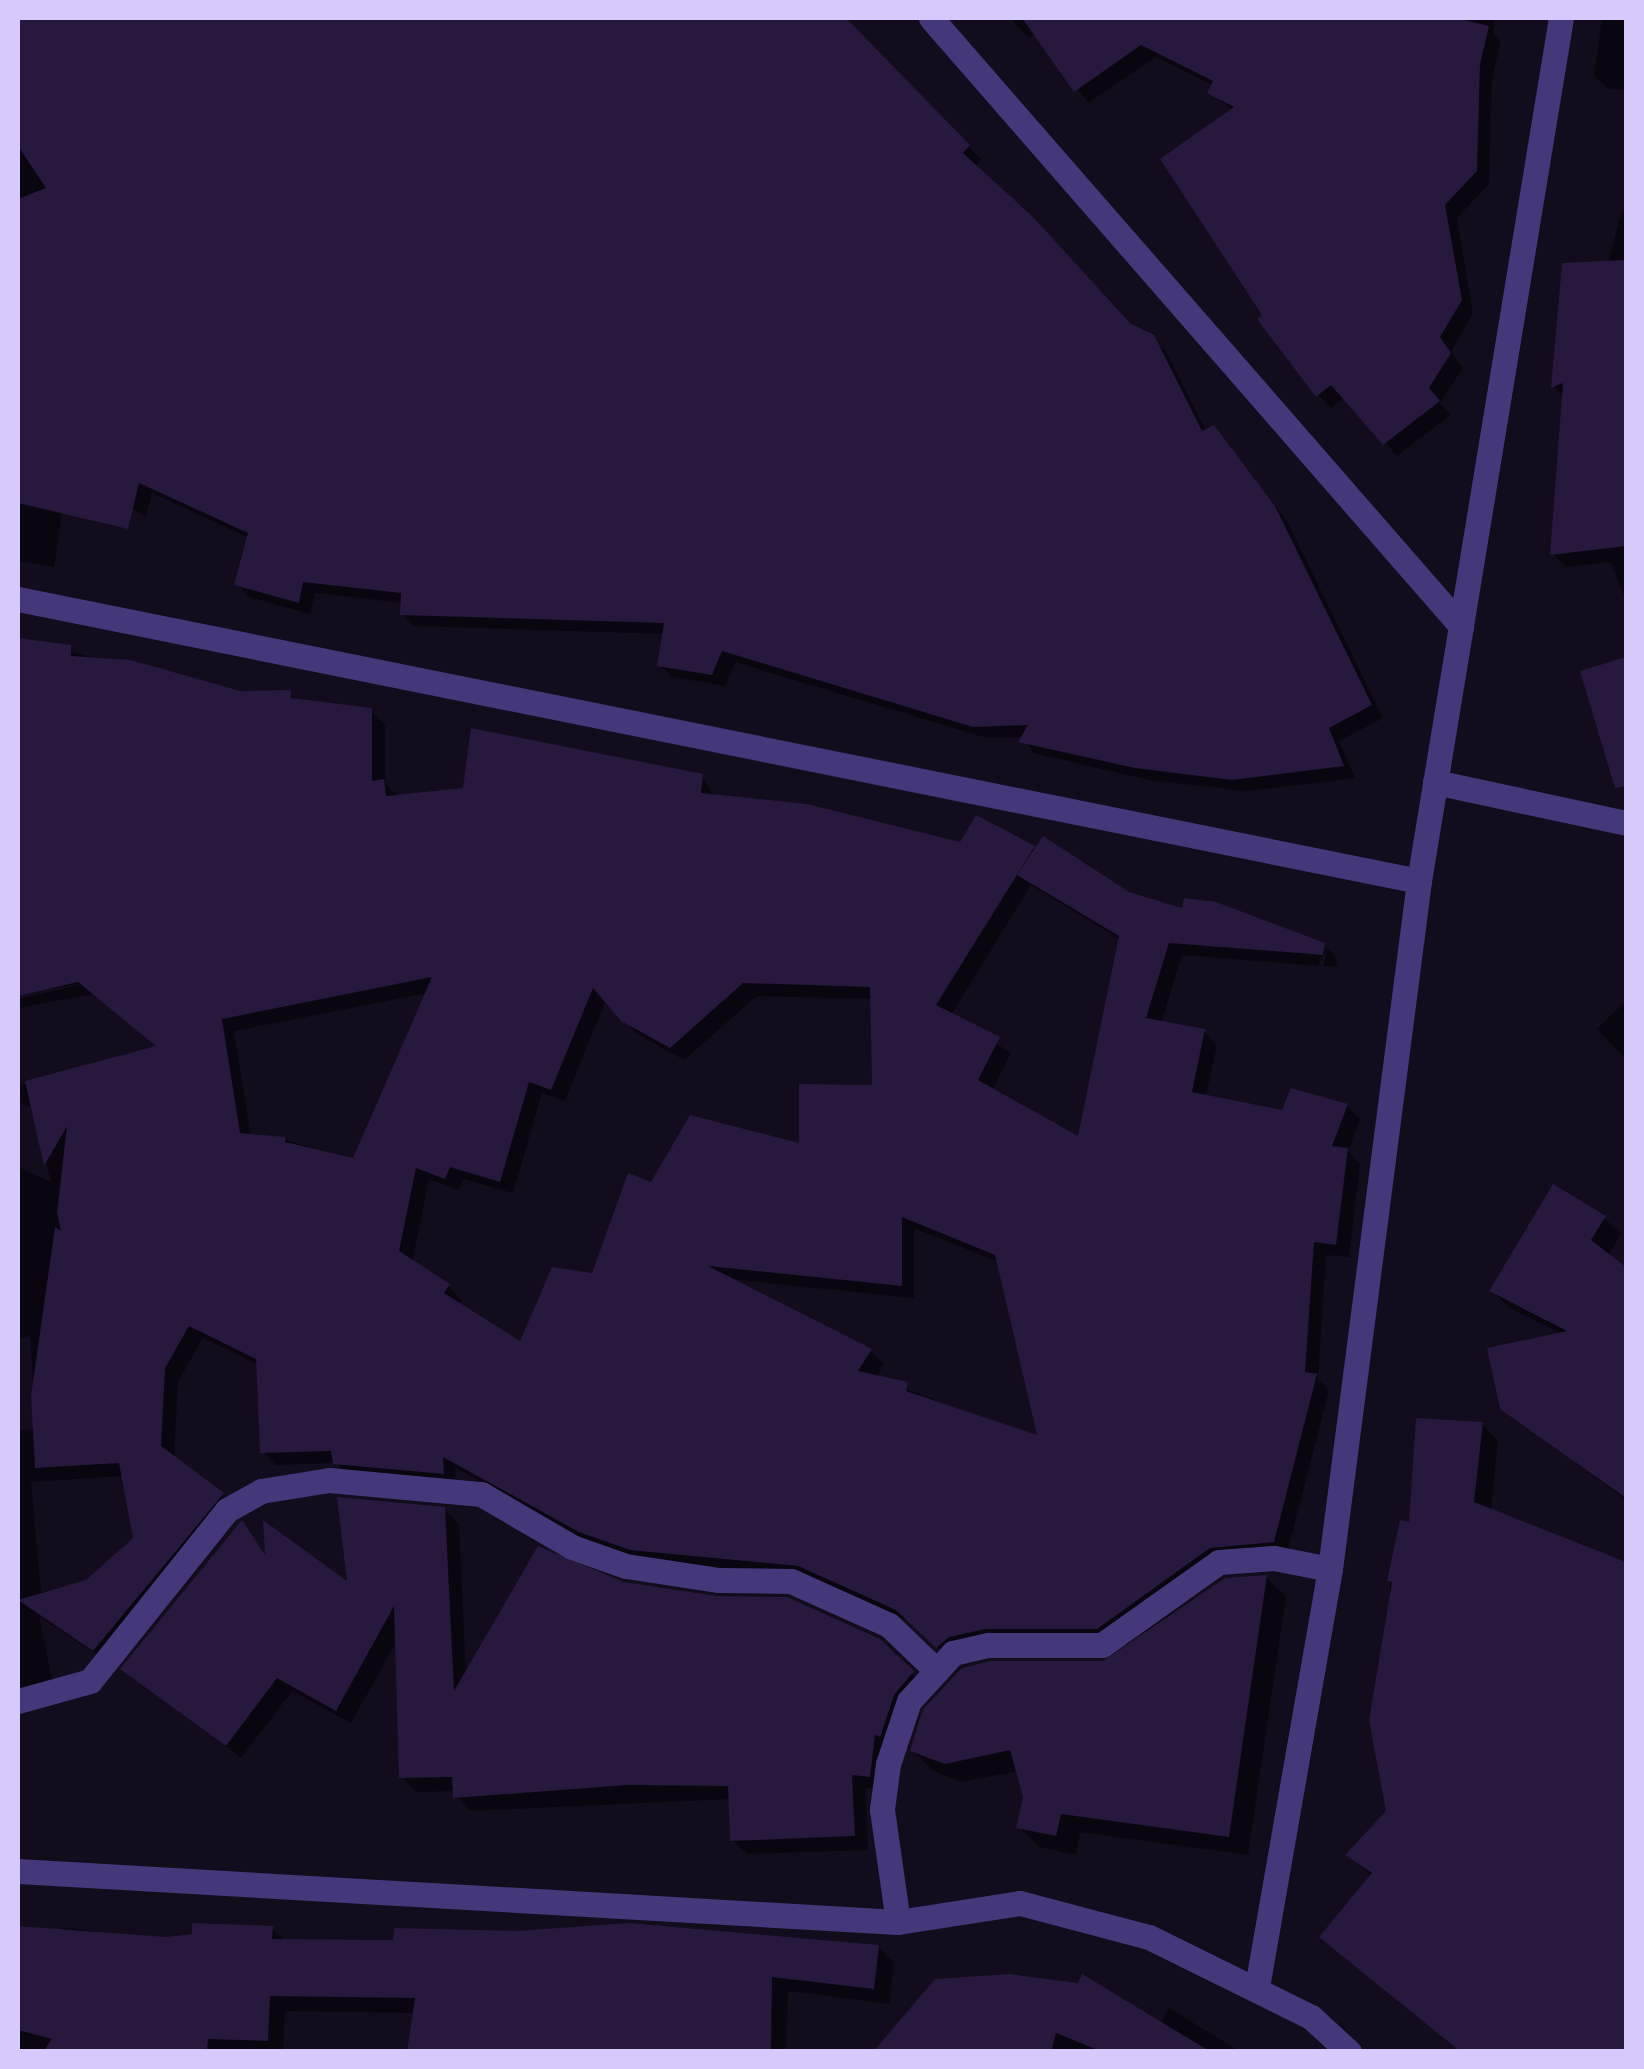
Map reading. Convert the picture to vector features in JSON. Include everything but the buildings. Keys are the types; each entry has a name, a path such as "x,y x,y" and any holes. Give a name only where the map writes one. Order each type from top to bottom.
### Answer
{"street":[{"path":"931,18 1461,626"},
{"path":"1257,1987 1330,1569 1419,881 1561,18"},
{"path":"18,599 1419,881"},
{"path":"1435,782 1626,823"},
{"path":"18,1701 90,1681 227,1510 260,1491 329,1480 481,1494 572,1547 626,1566 719,1580 791,1581 888,1625 937,1671"},
{"path":"898,1922 882,1809 888,1764 910,1701 954,1653 989,1645 1102,1646 1219,1562 1274,1558 1330,1569"},
{"path":"18,1871 898,1922 1020,1903 1149,1937 1311,2017 1349,2052"}]}
